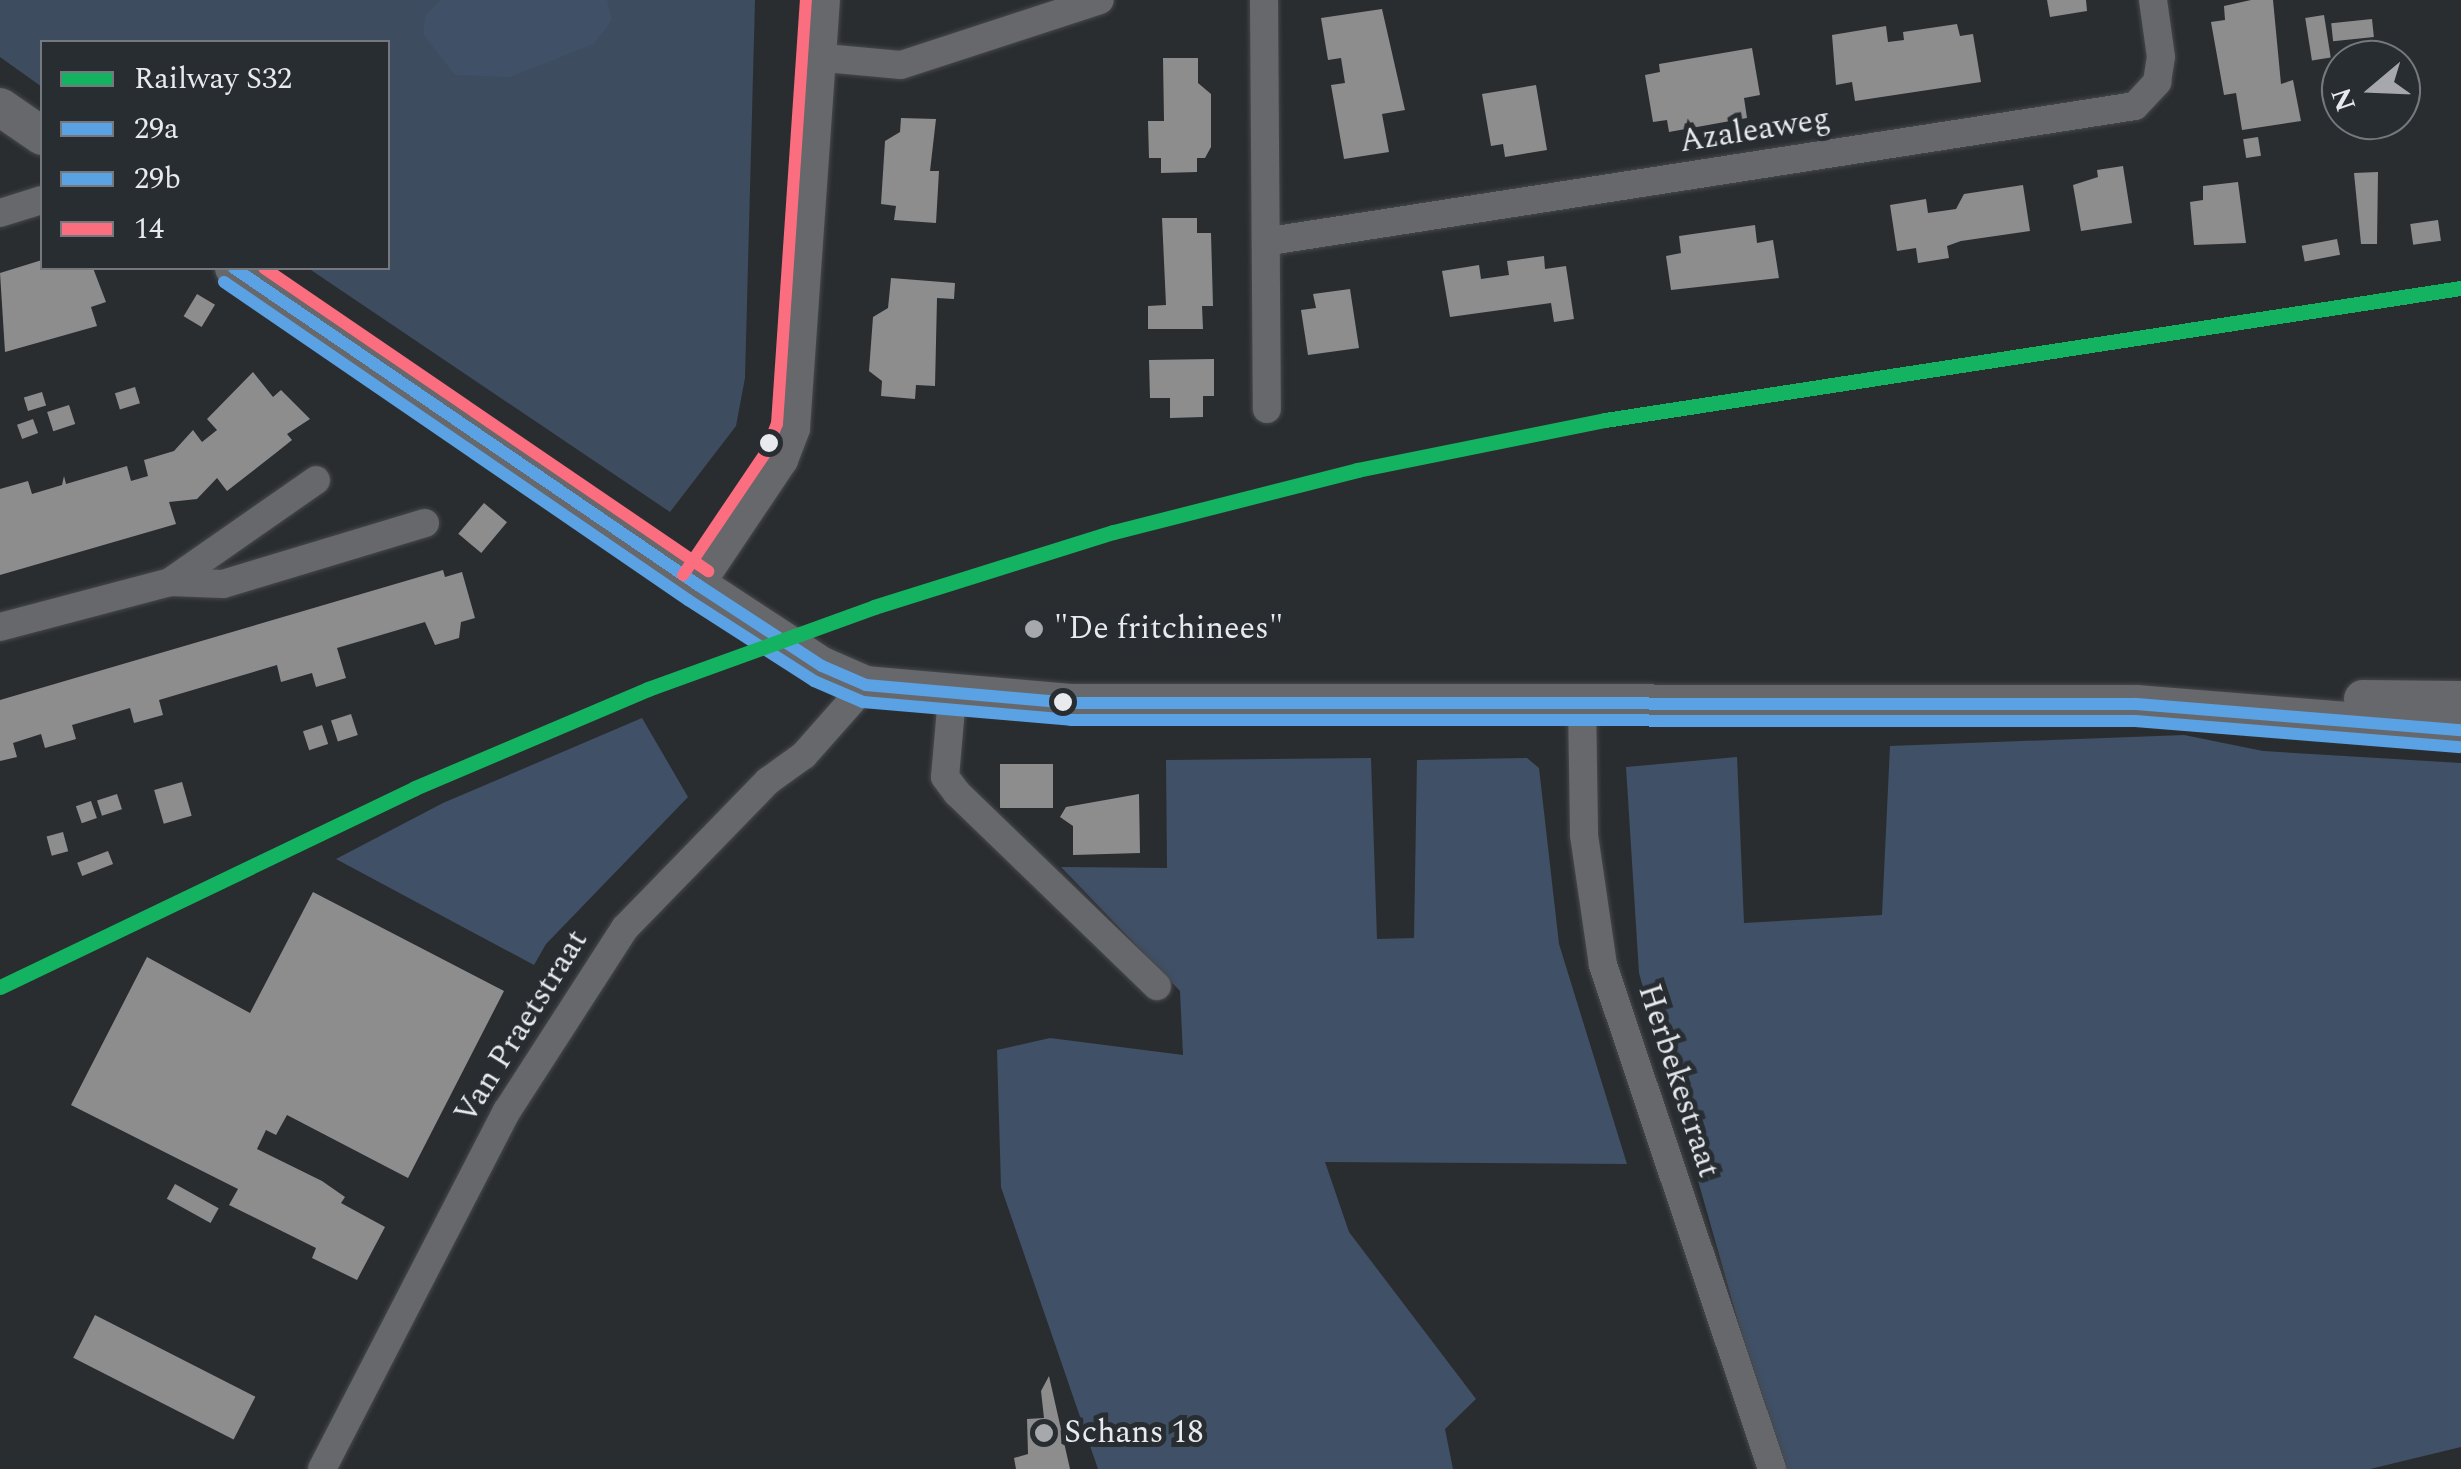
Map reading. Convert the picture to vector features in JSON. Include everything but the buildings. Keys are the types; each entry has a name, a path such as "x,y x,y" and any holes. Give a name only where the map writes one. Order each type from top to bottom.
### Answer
{"main road":[{"path":"0,107 40,135"},
{"path":"237,270 698,585 822,666 866,685 952,697 1070,704 2136,704 2461,730"},
{"path":"2136,704 2184,698 2461,700"}],"street":[{"path":"698,585 782,460 794,428 825,58 824,0"},
{"path":"825,58 901,65 1100,0"},
{"path":"1264,0 1270,241 1267,409"},
{"name":"Azaleaweg","path":"1270,241 2135,106 2150,95 2159,70 2153,0"},
{"path":"0,213 40,201"},
{"path":"170,582 316,480"},
{"path":"0,628 170,582 223,584 426,523"},
{"name":"Van Praetstraat","path":"322,1469 508,1110 624,928 768,781 804,755 866,685"},
{"path":"952,697 945,777 956,793 1158,986"},
{"name":"Herbekestraat","path":"1582,702 1587,868 1604,965 1772,1469"}],"shaded area":[{"path":"0,0 755,0 745,378 736,426 670,512 311,270 390,270 390,40 40,40 40,86 0,57"},
{"path":"441,0 607,0 612,20 594,44 510,77 455,75 423,34 426,14"},
{"path":"642,718 688,797 546,944 534,965 336,859 443,803"},
{"path":"2184,735 2263,751 2461,763 2461,1447 2370,1469 1780,1469 1639,973 1626,767 1737,757 1744,923 1882,915 1890,746"},
{"path":"1371,758 1377,939 1414,938 1417,760 1527,758 1539,768 1559,944 1627,1164 1325,1162 1349,1232 1476,1399 1445,1429 1453,1469 1098,1469 1001,1187 997,1050 1050,1038 1183,1055 1180,991 1061,867 1167,868 1166,760"}],"rail line":[{"name":"S32","path":"0,987 415,788 648,689 874,607 1114,532 1357,470 1605,420 2461,288"}],"transit line":[{"name":"14","path":"683,575 766,452 777,424 806,0"},
{"name":"29a","path":"237,270 698,585 822,666 866,685 1071,703 2136,704 2461,730"},
{"name":"14","path":"267,270 708,571"},
{"name":"29b","path":"224,282 688,600 814,681 863,702 1071,720 2135,721 2460,747"}],"place":[{"name":"\"De fritchinees\"","path":"1034,629"},
{"name":"Schans 18","path":"1044,1433"}]}
